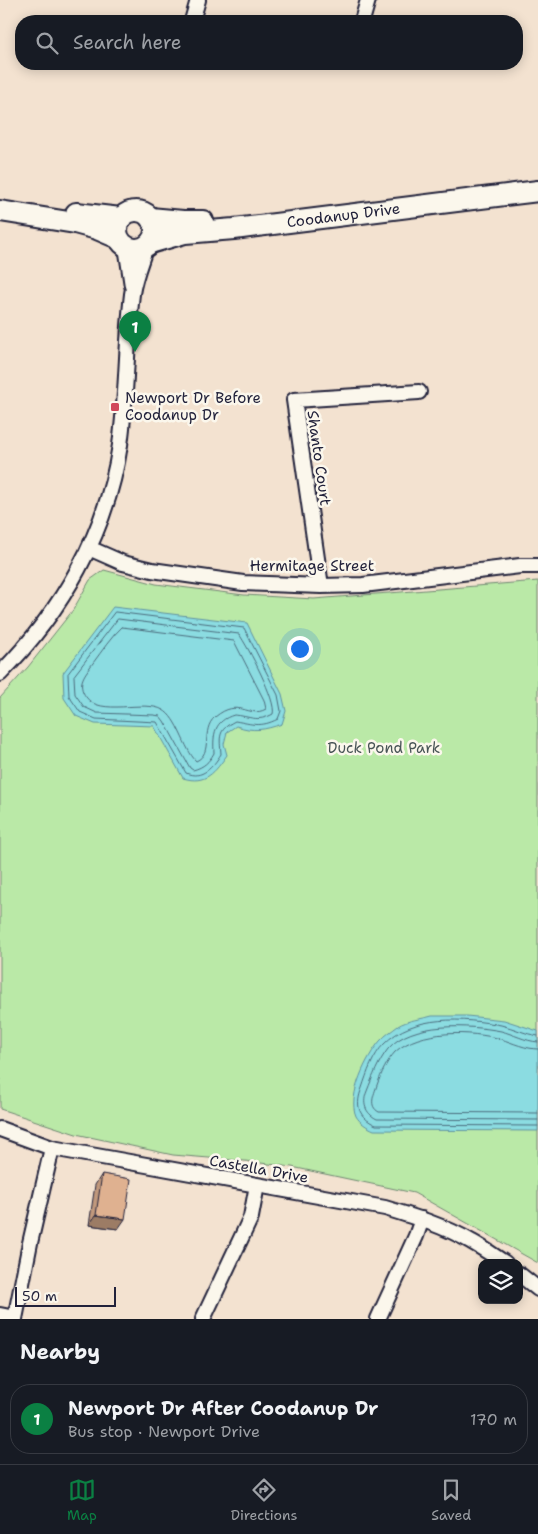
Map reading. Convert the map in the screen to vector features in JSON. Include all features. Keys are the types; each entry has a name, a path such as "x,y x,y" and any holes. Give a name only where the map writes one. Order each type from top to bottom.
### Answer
{"main road":[{"name":"Coodanup Drive","path":"150,218 183,221 223,220 538,181"},
{"name":"Coodanup Drive","path":"148,245 185,233 234,229 538,191"},
{"path":"0,201 121,218"},
{"path":"0,211 97,228 122,242 135,249 148,245 153,238 155,228 146,214 135,211 125,214 121,218 116,228 122,242"}],"street":[{"path":"194,15 198,0"},
{"path":"364,15 368,0"},
{"path":"0,674 26,646 61,599 89,548 105,507 120,446 132,292 122,242"},
{"path":"132,292 148,245"},
{"name":"Shanto Court","path":"321,586 294,400 419,392"},
{"name":"Hermitage Street","path":"89,548 123,562 152,570 243,583 321,586 363,585 520,566 538,566"},
{"name":"Castella Drive","path":"0,1129 52,1148 385,1208 422,1220 471,1241 498,1259"},
{"path":"0,1314 15,1318 52,1148"},
{"path":"203,1319 251,1217 257,1185"},
{"path":"378,1319 422,1220"},
{"path":"523,1277 538,1289"}],"green space":[{"name":"Duck Pond Park","path":"104,570 156,584 244,595 314,599 538,581 538,1263 414,1193 292,1167 173,1155 76,1134 0,1109 0,698 28,667 73,610 90,580"}],"water":[{"path":"113,607 247,623 282,694 286,711 282,724 259,730 236,726 227,732 224,744 227,755 214,772 204,778 191,780 183,778 154,726 95,724 76,716 64,698 63,673"},
{"path":"432,1016 467,1016 504,1020 538,1031 538,1131 374,1130 360,1121 356,1116 354,1108 356,1087 364,1066 375,1048 384,1037 398,1026"}],"building":[{"path":"102,1174 131,1179 125,1219 96,1215"}],"place":[{"name":"Newport Dr After Coodanup Dr","path":"135,352"},
{"name":"Newport Dr Before Coodanup Dr","path":"115,407"}]}
